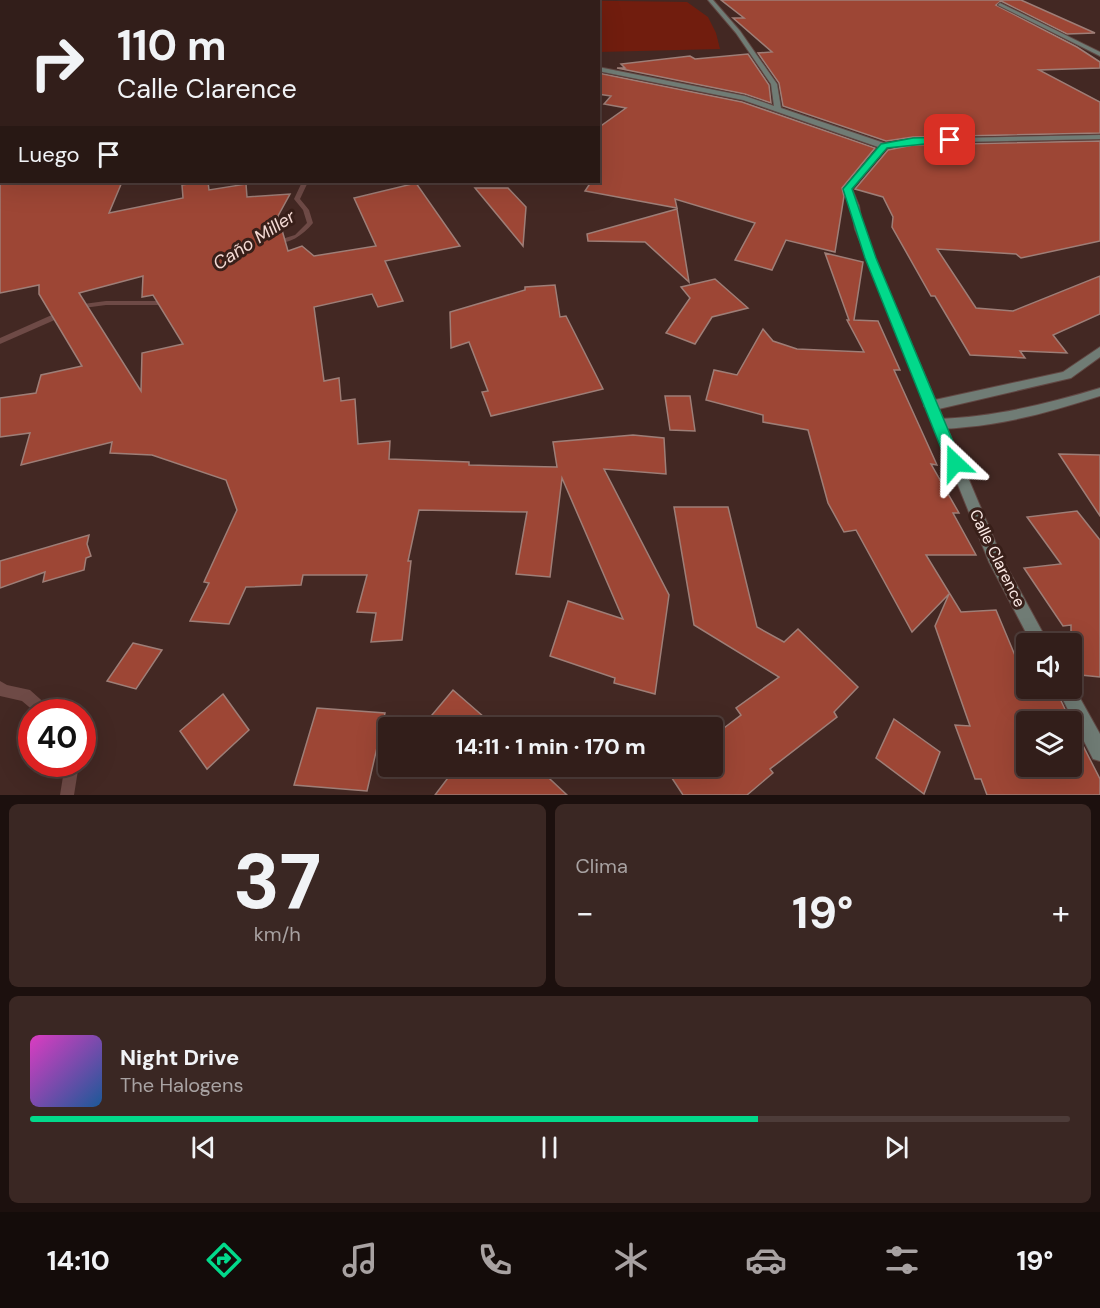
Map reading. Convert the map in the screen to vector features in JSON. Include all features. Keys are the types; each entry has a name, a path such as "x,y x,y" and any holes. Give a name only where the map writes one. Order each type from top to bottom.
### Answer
{"street":[{"path":"710,0 738,32 774,84 778,108"},
{"path":"1000,4 1100,54"},
{"path":"600,69 745,98 884,146 935,140 1100,137"},
{"name":"Calle Clarence","path":"884,146 848,189 855,206 859,229 996,562 1035,633"},
{"path":"930,406 1067,375 1100,351"},
{"path":"938,424 992,418 1051,407 1100,392"},
{"path":"1071,699 1100,752"}],"shaded area":[{"path":"600,1 687,2 708,17 716,33 720,49 600,52"}],"building":[{"path":"721,0 1021,0 1095,33 1067,34 1001,1 996,5 1077,47 1100,62 1100,68 1039,70 1100,102 1100,133 913,137 886,141 783,106 779,83 758,53 772,52 733,18 744,18"},
{"path":"748,54 769,85 771,103 745,94 617,68 625,68 621,64 690,56 695,59"},
{"path":"600,73 742,102 875,148 842,188 844,196 835,252 786,240 772,270 735,260 755,223 675,199 677,208 585,191 590,183 600,183 600,127 626,108 604,104 611,96 600,94"},
{"path":"1100,141 1100,241 1021,258 1016,254 937,249 976,308 1013,311 1100,276 1100,314 1053,335 1067,353 1020,351 1025,358 970,355 935,296 931,296 892,227 893,217 883,197 855,189 888,150 913,145"},
{"path":"0,183 122,183 109,213 183,198 182,185 193,183 208,183 209,190 246,184 247,197 290,194 278,216 288,251 302,246 314,256 376,246 354,198 416,183 460,246 385,261 403,301 378,307 372,294 314,307 324,381 339,378 341,401 355,399 358,444 390,441 389,459 469,462 469,465 557,467 553,442 633,435 664,438 666,474 604,469 669,595 655,694 614,683 615,678 550,656 568,601 623,619 562,478 550,577 516,574 527,512 419,510 408,561 411,561 402,640 371,642 376,613 357,612 367,575 303,575 301,585 246,587 229,624 190,621 209,583 204,582 237,510 226,480 152,455 110,453 112,442 21,465 30,433 0,437 0,398 36,393 41,375 82,366 39,294 39,285 0,293","holes":["143,276 142,297 153,295 183,344 142,353 141,391 79,293"]},
{"path":"475,188 508,188 526,207 523,246"},
{"path":"677,209 689,282 645,242 588,241 587,234"},
{"path":"825,253 863,262 854,320 878,321 900,370 894,370 937,465 931,464 959,513 953,513 976,555 926,555 961,612 996,610 1016,658 1016,699 1060,699 1066,711 1016,711 1016,777 1082,777 1082,744 1100,779 1100,795 987,795 981,779 975,779 955,725 970,726 935,626 949,594 912,632 856,530 844,532 828,503 808,430 763,422 763,415 706,400 714,370 737,375 763,329 773,341 797,349 864,352 847,320 849,320"},
{"path":"715,279 748,308 712,317 695,344 666,333 690,298 681,287"},
{"path":"555,285 560,317 566,316 603,389 491,416 482,392 488,391 469,342 451,348 450,312 525,290 525,287"},
{"path":"665,396 690,396 695,431 670,430"},
{"path":"1059,454 1100,455 1100,516"},
{"path":"674,507 728,507 757,627 784,642 798,629 858,687 834,712 837,717 770,769 773,773 747,795 683,795 671,777 723,777 723,729 741,715 736,708 779,677 694,625"},
{"path":"1077,511 1100,540 1100,677 1082,675 1082,633 1071,633 1071,625 1063,626 1024,568 1061,564 1027,517"},
{"path":"89,535 87,544 91,556 86,558 84,570 43,582 45,572 0,588 0,561"},
{"path":"133,643 162,650 136,689 107,681"},
{"path":"453,690 484,717 430,717"},
{"path":"223,694 249,730 207,769 180,731"},
{"path":"317,708 385,713 384,717 378,717 378,743 367,791 294,785"},
{"path":"894,719 940,752 924,794 876,758"},
{"path":"449,777 548,777 567,795 435,795"}],"waterway":[{"name":"Caño Miller","path":"274,243 297,236 310,223 306,210 297,199 305,183"},
{"name":"Caño Miller","path":"76,307 106,303 170,303"},
{"name":"Caño Miller","path":"0,341 63,313"},
{"name":"Caño Miller","path":"0,687 3,691 25,695 29,699"},
{"name":"Caño Miller","path":"67,795 70,777"}],"route":[{"path":"950,140 913,141 884,146 848,189 870,258 955,463"}]}
